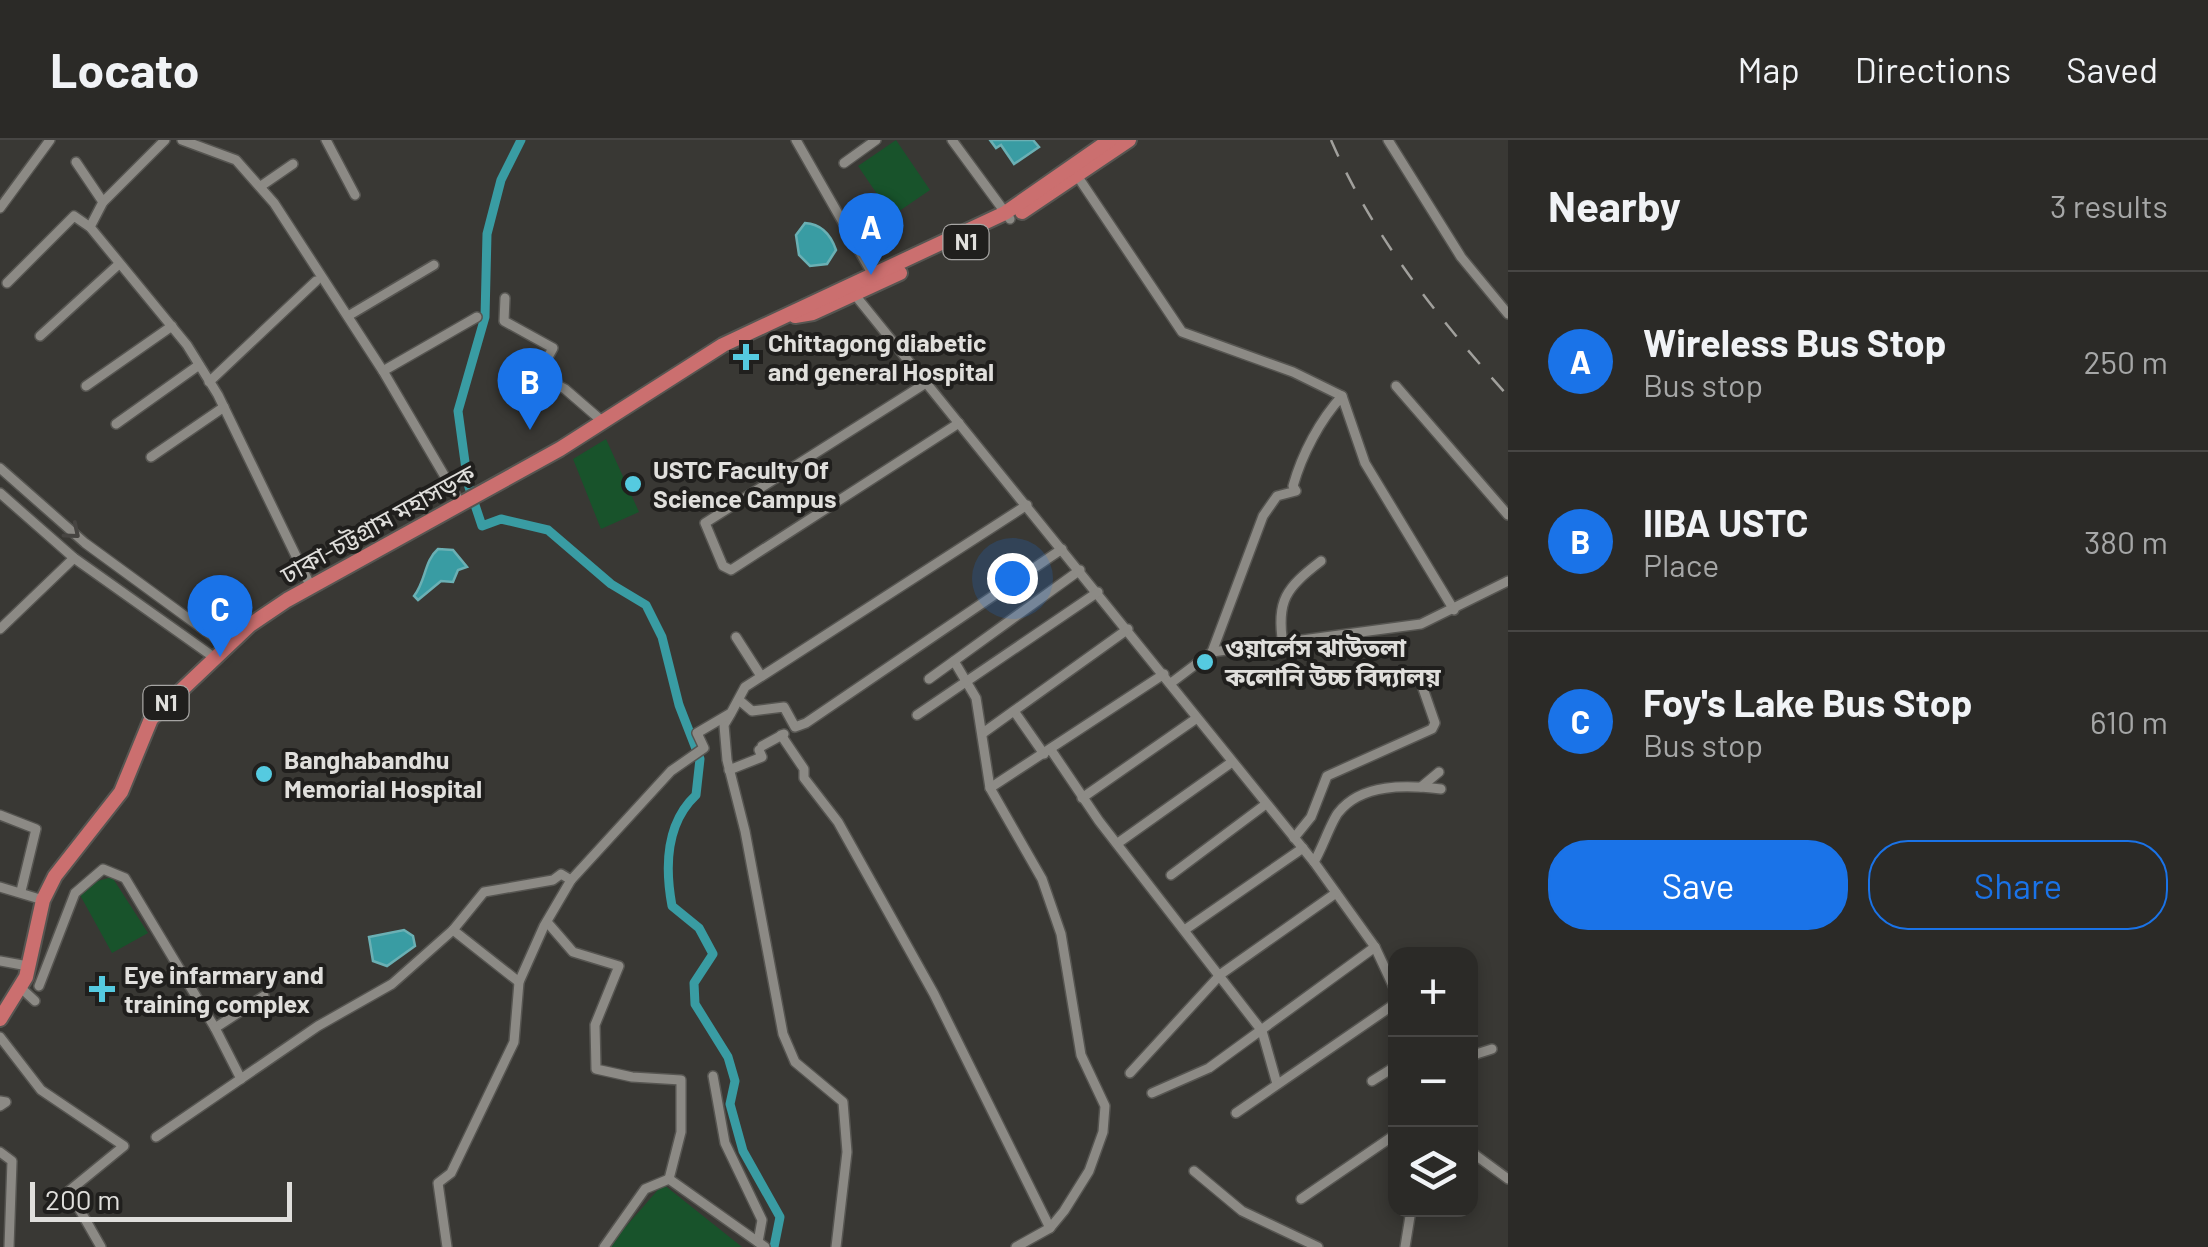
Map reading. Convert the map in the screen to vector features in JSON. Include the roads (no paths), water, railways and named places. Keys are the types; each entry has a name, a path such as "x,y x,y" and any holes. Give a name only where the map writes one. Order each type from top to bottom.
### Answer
{"highway":[{"name":"ঢাকা-চট্টগ্রাম মহাসড়ক","path":"1074,172 1110,140"},
{"name":"ঢাকা-চট্টগ্রাম মহাসড়ক","path":"788,317 813,313 856,295 1007,216 1129,140"},
{"name":"ঢাকা-চট্টগ্রাম মহাসড়ক","path":"0,1019 21,988 43,900 64,860 121,792 151,719 250,625 602,421 696,360 1007,216"}],"street":[{"path":"0,208 50,140"},
{"path":"90,227 103,202 166,140"},
{"path":"182,140 223,151 261,186 467,501"},
{"path":"326,140 354,195"},
{"path":"796,140 873,275"},
{"path":"844,163 876,140"},
{"path":"952,140 1007,216"},
{"path":"1388,140 1461,257 1508,314"},
{"path":"76,162 103,202"},
{"path":"261,186 293,164"},
{"path":"1074,172 1182,332 1293,372 1342,396 1365,463 1454,610"},
{"path":"6,283 74,216 90,227 199,365 224,407 311,587"},
{"path":"40,336 118,264"},
{"path":"348,316 434,265"},
{"path":"209,382 316,281"},
{"path":"856,295 1314,862 1375,947 1388,975"},
{"path":"505,298 504,321 553,348 538,375 565,389 602,421"},
{"path":"383,371 477,317"},
{"path":"86,386 172,326"},
{"path":"116,424 199,365"},
{"path":"926,384 705,524 723,566 732,570 959,423"},
{"path":"1396,386 1508,515"},
{"path":"1171,684 1212,652 1264,516 1278,496 1296,492 1300,466 1328,411 1342,396"},
{"path":"151,457 224,407"},
{"path":"0,468 220,652"},
{"path":"0,493 74,558 220,652"},
{"path":"836,1247 846,1152 843,1102 795,1062 783,1034 724,738 731,713 746,687 1027,505"},
{"path":"730,770 762,757 761,748 1062,549"},
{"path":"0,629 74,558"},
{"path":"1283,644 1278,613 1288,592 1321,560"},
{"path":"929,679 1080,570"},
{"path":"1212,652 1421,624 1508,581"},
{"path":"917,715 1098,592"},
{"path":"983,733 1128,629"},
{"path":"736,637 761,676"},
{"path":"954,661 967,680 983,733 990,788 1042,879 1061,934 1081,1055 1105,1106 1103,1132 1090,1171 1050,1228 1016,1247"},
{"path":"990,788 1164,674"},
{"path":"1294,838 1310,817 1327,776 1432,729 1434,724 1419,677"},
{"path":"739,700 752,710 784,708 795,727"},
{"path":"1014,711 1262,1031 1277,1084"},
{"path":"447,1247 438,1182 450,1173 514,1042 519,982 547,922 571,880 690,756 704,748 697,733 731,713"},
{"path":"1082,798 1198,718"},
{"path":"781,735 804,769 804,778 838,822 934,994 953,1040 1050,1228"},
{"path":"1118,843 1232,762"},
{"path":"1421,787 1438,772"},
{"path":"1314,862 1336,816 1353,799 1369,792 1421,787 1441,790"},
{"path":"1171,875 1266,804"},
{"path":"0,815 36,829 21,891"},
{"path":"1186,929 1303,848"},
{"path":"39,986 75,893 103,869 125,878 241,1079"},
{"path":"156,1137 318,1026 392,984 452,930 484,892 553,880 561,874 571,880"},
{"path":"0,887 43,900"},
{"path":"1130,1073 1221,974 1336,893"},
{"path":"547,922 573,952 619,966 596,1025 596,1069 632,1077 682,1080 680,1132 669,1179"},
{"path":"452,930 519,982"},
{"path":"1152,1092 1208,1068 1375,947"},
{"path":"0,960 28,966"},
{"path":"21,988 35,1001"},
{"path":"215,1028 264,996"},
{"path":"1236,1113 1388,1008"},
{"path":"0,1036 41,1090 124,1146 69,1191 101,1247"},
{"path":"1478,1053 1492,1049"},
{"path":"1372,1081 1388,1071"},
{"path":"714,1076 725,1143 762,1220 762,1245"},
{"path":"1301,1199 1388,1139"},
{"path":"0,1152 12,1161 5,1176 9,1247"},
{"path":"1478,1157 1508,1179"},
{"path":"1194,1171 1242,1212 1318,1247"},
{"path":"669,1179 762,1245"},
{"path":"604,1247 645,1189 669,1179"},
{"path":"1405,1247 1410,1217"}],"water":[{"path":"990,140 1033,140 1039,147 1014,164 1001,145 996,148"},
{"path":"805,223 821,228 831,240 836,250 827,264 810,266 799,255 796,235"},
{"path":"438,549 453,550 467,567 458,570 453,582 441,581 418,600 414,596"},
{"path":"404,930 413,936 415,946 387,966 373,961 369,937"}],"waterway":[{"path":"521,140 501,180 487,234 485,317 458,411 468,484 482,526 501,519 548,530 611,584 646,605 662,637 679,705 700,759 696,795 678,819 670,847 668,877 672,906 699,928 713,954 694,983 695,1004 728,1057 735,1081 730,1104 743,1151 780,1217 774,1247"}],"railway":[{"path":"1331,140 1367,210 1409,275 1508,396"}],"place":[{"name":"Wireless Bus Stop","path":"871,275"},
{"name":"Chittagong diabetic and general Hospital","path":"746,357"},
{"name":"IIBA USTC","path":"530,430"},
{"name":"USTC Faculty Of Science Campus","path":"633,484"},
{"name":"Foy's Lake Bus Stop","path":"220,657"},
{"name":"ওয়ার্লেস ঝাউতলা কলোনি উচ্চ বিদ্যালয়","path":"1205,662"},
{"name":"Banghabandhu Memorial Hospital","path":"264,774"},
{"name":"Eye infarmary and training complex","path":"102,989"}]}
